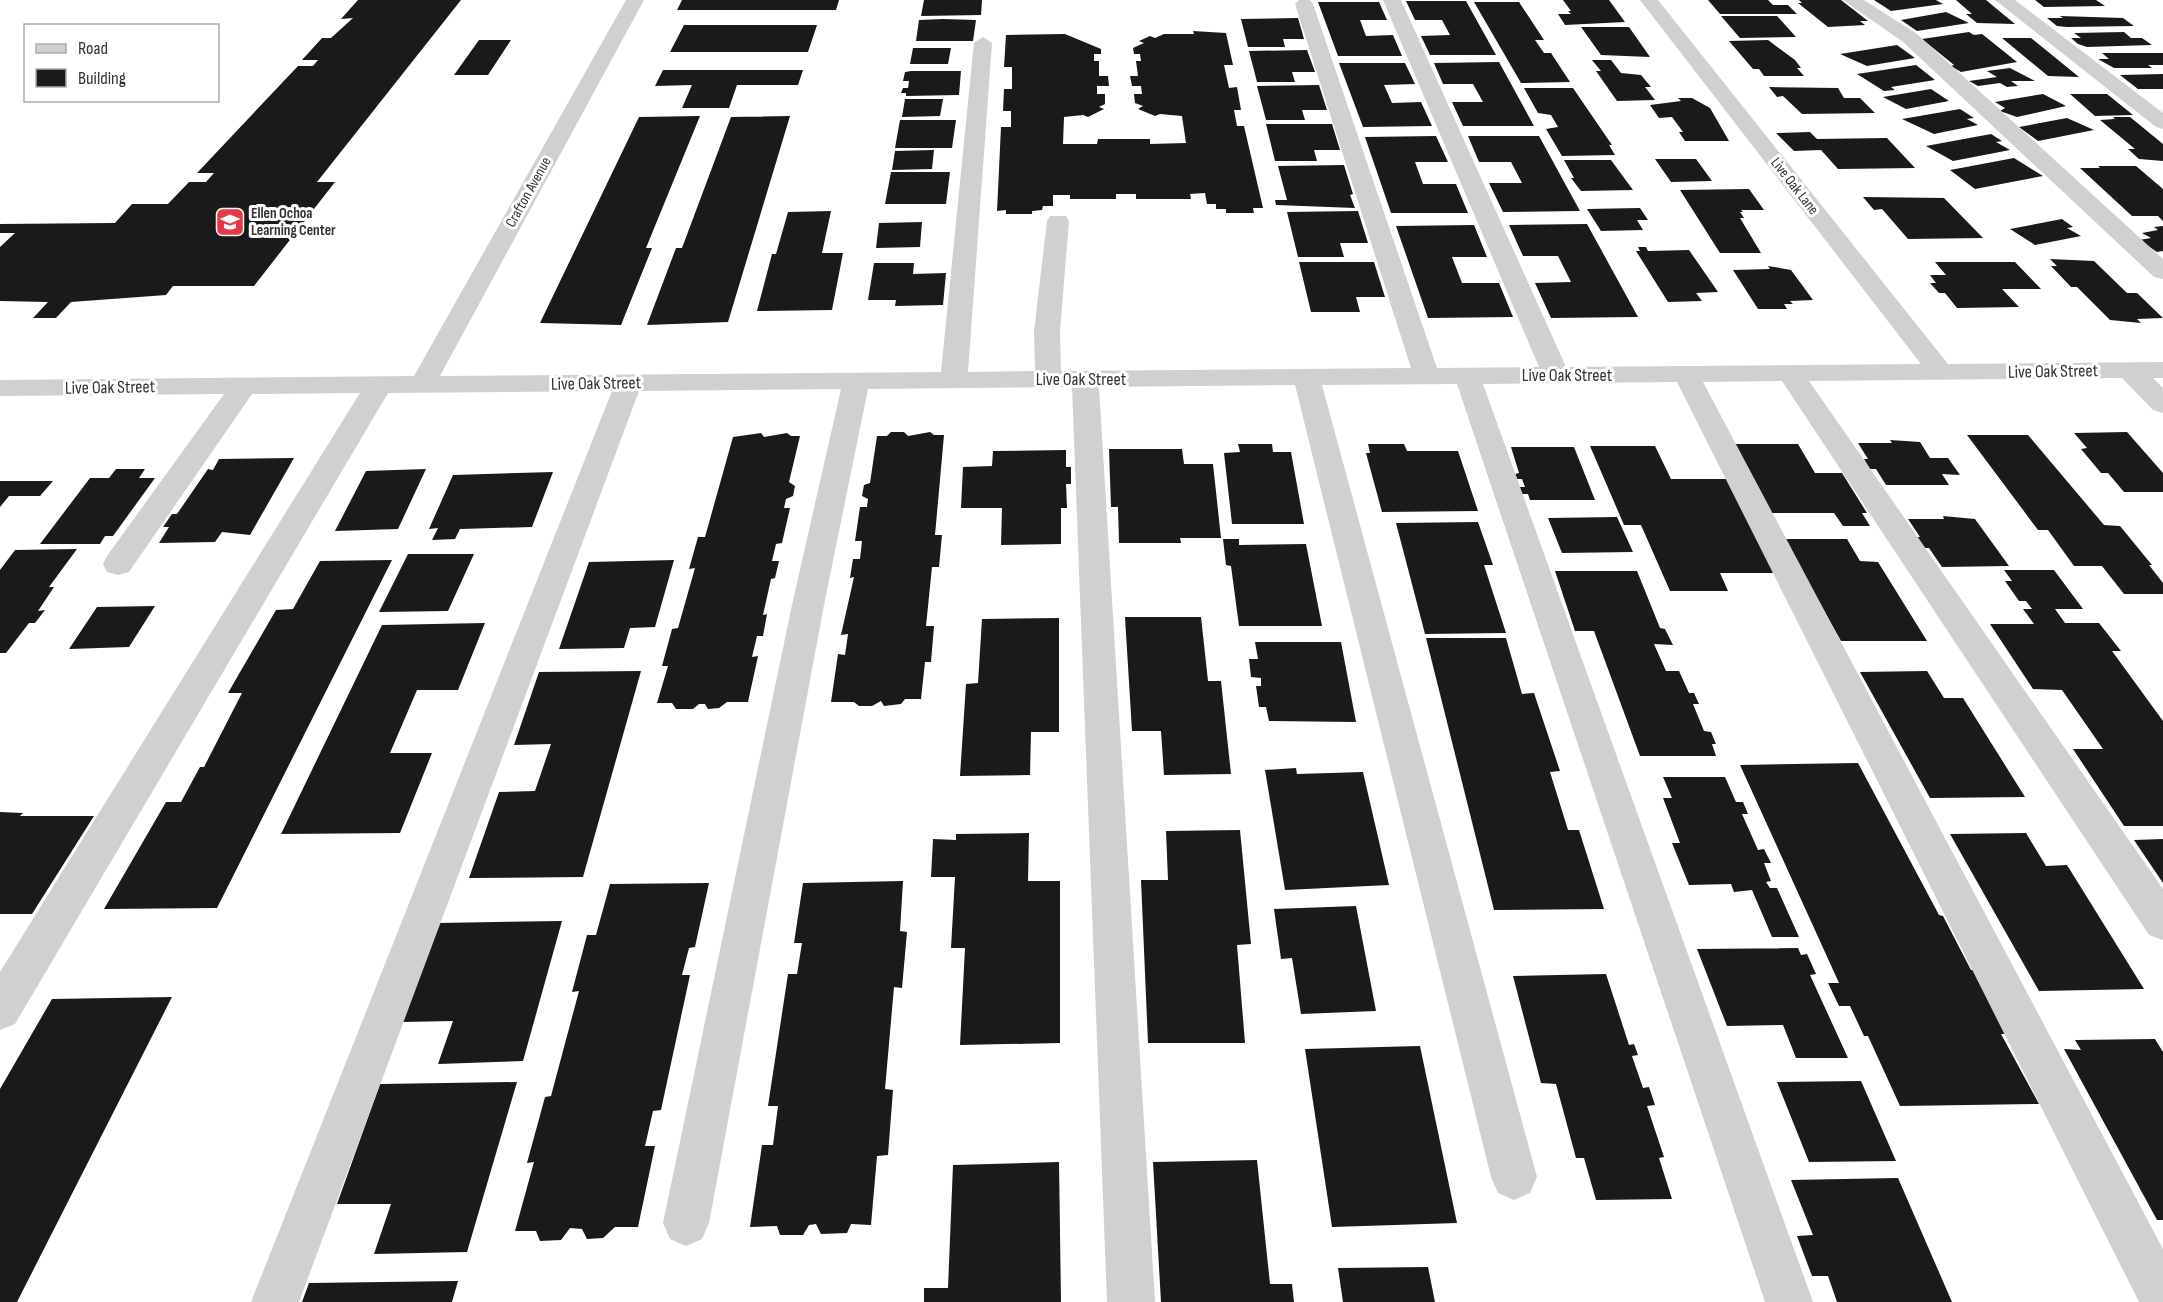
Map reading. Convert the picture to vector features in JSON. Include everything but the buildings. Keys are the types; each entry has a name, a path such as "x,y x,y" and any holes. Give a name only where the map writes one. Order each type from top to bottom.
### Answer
{"street":[{"name":"Crafton Avenue","path":"422,385 635,0"},
{"path":"1392,0 1556,375"},
{"name":"Live Oak Lane","path":"1649,0 1941,372"},
{"path":"1852,0 1910,38 2163,272"},
{"path":"2004,0 2163,123"},
{"path":"1304,4 1427,376"},
{"path":"954,380 983,43"},
{"path":"1048,379 1047,331 1058,221"},
{"path":"2128,370 2163,404"},
{"name":"Live Oak Street","path":"0,388 2163,370"},
{"path":"1790,373 2163,922"},
{"path":"1686,374 2163,1298"},
{"path":"1467,375 1789,1302"},
{"path":"1306,377 1514,1177"},
{"path":"1085,379 1131,1302"},
{"path":"686,1223 808,605 856,381"},
{"path":"275,1302 629,382"},
{"path":"0,1010 379,385"},
{"path":"118,564 244,386"}],"place":[{"name":"Ellen Ochoa Learning Center","path":"230,222"}]}
